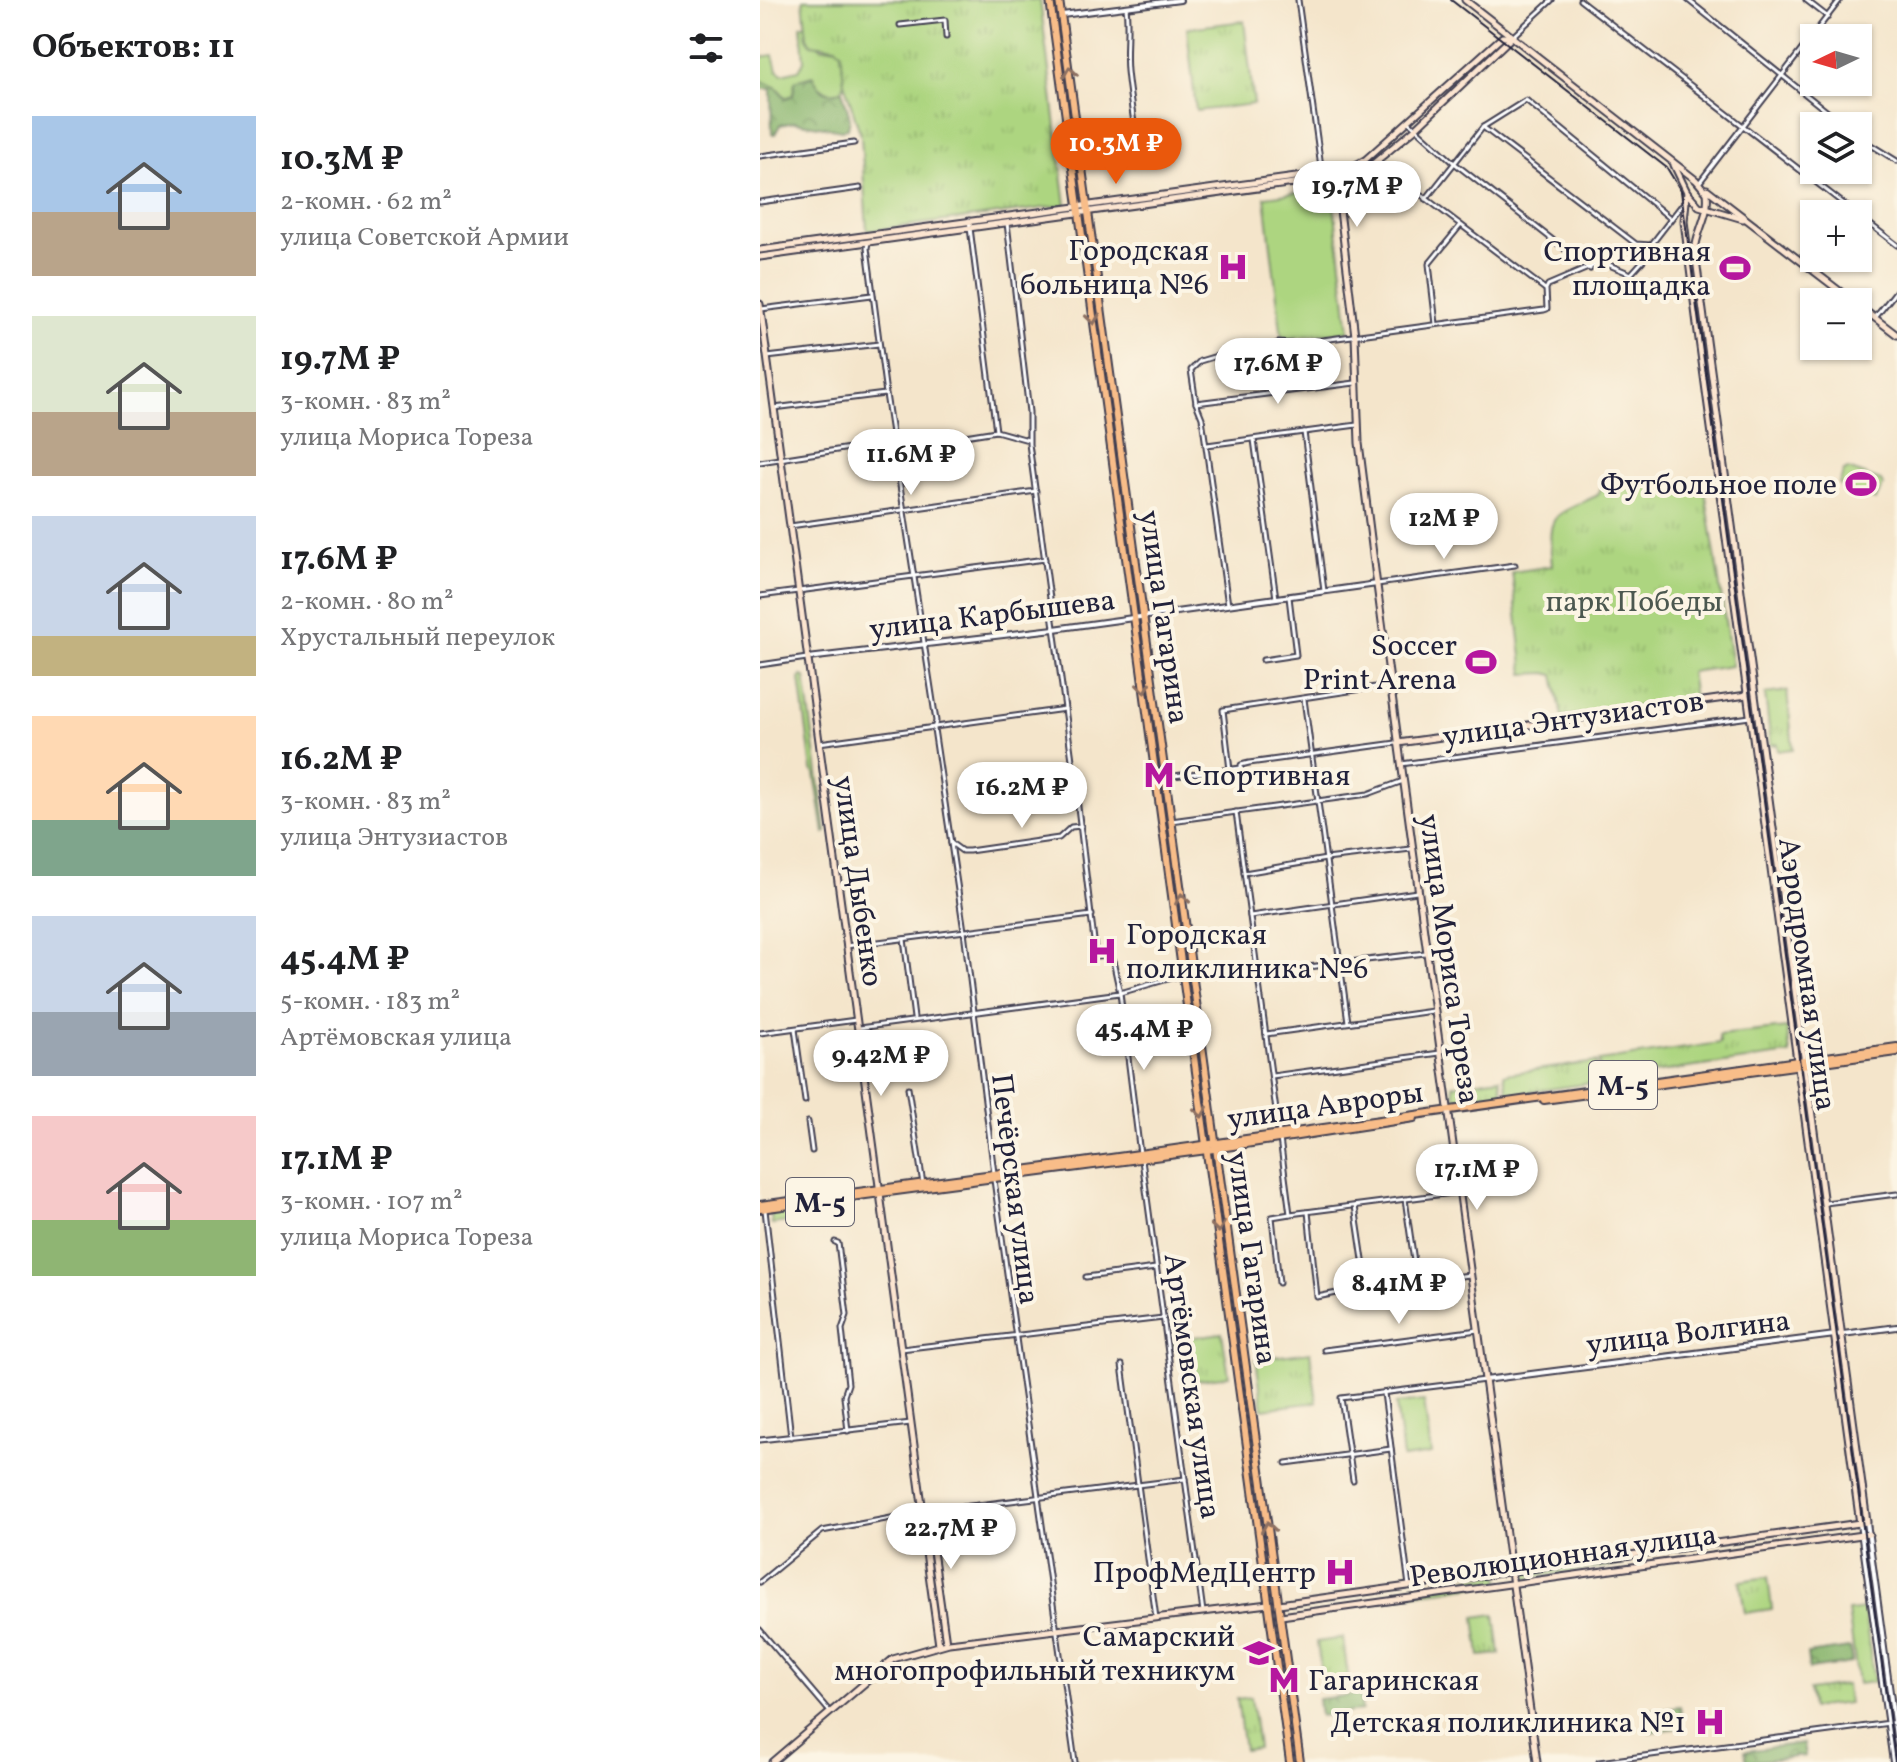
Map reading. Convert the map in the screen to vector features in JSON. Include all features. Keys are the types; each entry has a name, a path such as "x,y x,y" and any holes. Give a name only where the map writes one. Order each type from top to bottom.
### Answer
{"main road":[{"name":"улица Гагарина","path":"1050,0 1290,1762"},
{"name":"улица Гагарина","path":"1059,0 1300,1762"},
{"path":"1465,0 1835,288"},
{"path":"1498,25 1499,40"},
{"path":"1088,209 1206,188 1341,171 1365,160 1502,37 1512,37"},
{"path":"760,250 969,220 1336,181 1377,161 1512,37"},
{"path":"1433,98 1440,106"},
{"path":"1674,164 1686,191 1696,203 1749,221"},
{"path":"1323,171 1336,181"},
{"path":"1319,181 1323,171"},
{"path":"1336,181 1341,171"},
{"path":"1274,179 1276,187"},
{"name":"улица Мориса Тореза","path":"1336,181 1355,336 1357,425 1377,584 1537,1762"},
{"path":"1686,191 1688,183 1701,185"},
{"path":"1696,203 1706,201 1701,185"},
{"name":"Аэродромная улица","path":"1701,185 1707,209 1695,252 1860,1524"},
{"path":"1206,188 1207,197"},
{"name":"Аэродромная улица","path":"1686,191 1683,215 1747,695 1824,1203 1867,1522"},
{"path":"760,257 1007,223 1078,210"},
{"path":"868,234 868,242"},
{"path":"1082,241 1092,239"},
{"name":"улица Дыбенко","path":"760,307 939,1645"},
{"path":"1872,316 1897,335"},
{"path":"1132,599 1141,598"},
{"name":"улица Энтузиастов","path":"1398,743 1747,695"},
{"path":"1162,823 1171,821"},
{"name":"улица Авроры","path":"880,1191 1142,1159 1448,1111 1897,1050"},
{"name":"улица Авроры","path":"762,1208 994,1176"},
{"name":"улица Дыбенко","path":"924,1517 946,1643"},
{"name":"Революционная улица","path":"772,1762 893,1659 946,1643 1279,1604 1867,1522"},
{"path":"1832,1527 1837,1532 1834,1539"},
{"name":"Революционная улица","path":"1281,1616 1869,1534"},
{"path":"1400,1588 1402,1600"},
{"path":"1268,1604 1281,1616"}],"street":[{"path":"1113,0 1114,8"},
{"path":"1062,15 1180,0"},
{"path":"1297,0 1323,171"},
{"path":"1512,37 1552,0"},
{"path":"1580,0 1839,200"},
{"path":"1688,0 1828,112"},
{"path":"1806,0 1828,17"},
{"path":"1701,185 1743,125 1840,0"},
{"path":"1125,7 1127,69 1141,166"},
{"path":"900,25 945,20 946,37"},
{"path":"1426,199 1483,127 1526,100 1670,218"},
{"path":"1408,121 1453,162 1590,269"},
{"path":"1483,127 1636,244 1651,245"},
{"path":"760,156 854,143"},
{"path":"1872,146 1897,161"},
{"path":"1377,161 1546,289"},
{"path":"760,202 860,188"},
{"path":"1228,605 1206,445 1191,370 1200,361 1230,352 1259,352 1278,343 1293,344 1544,310 1547,309 1548,285 1602,262 1631,274 1649,254 1651,245 1685,201"},
{"path":"969,220 996,431"},
{"path":"846,946 1092,915 1029,440 1029,412 1007,223"},
{"path":"1436,324 1429,264 1460,226"},
{"path":"1872,226 1897,245"},
{"name":"Печёрская улица","path":"868,242 879,344 936,721 934,729 964,931 1015,1336 1075,1762"},
{"path":"1875,318 1897,290"},
{"path":"760,307 873,294"},
{"path":"767,357 879,344"},
{"path":"1196,403 1356,382"},
{"path":"774,408 886,394"},
{"path":"1206,445 1357,425"},
{"path":"760,462 893,441 927,442 996,431 1029,440"},
{"path":"1304,432 1324,591"},
{"path":"1254,440 1276,598"},
{"path":"790,526 1036,491"},
{"path":"760,596 1045,559"},
{"name":"улица Карбышева","path":"760,665 1054,629 1515,565"},
{"path":"1263,660 1296,655 1288,596"},
{"path":"1230,770 1223,710 1390,685"},
{"path":"1304,699 1348,1022"},
{"path":"818,743 1065,709"},
{"name":"улица Энтузиастов","path":"1401,764 1750,717"},
{"path":"1165,777 1230,770 1249,763 1398,743"},
{"path":"1171,821 1375,792 1403,781"},
{"path":"1236,812 1290,1214"},
{"path":"951,843 962,851 969,851 1059,838 1071,827 1081,826"},
{"path":"1244,873 1412,848"},
{"path":"1250,916 1418,892"},
{"name":"Артёмовская улица","path":"1092,915 1096,957 1112,956 1120,993 1203,1612"},
{"path":"904,939 914,1020"},
{"path":"1258,973 1427,952"},
{"path":"857,1028 1120,993 1182,975"},
{"path":"1266,1034 1435,1010"},
{"path":"760,1033 856,1020"},
{"path":"795,1029 805,1101"},
{"path":"1272,1076 1440,1053"},
{"path":"908,1088 923,1184"},
{"path":"808,1122 812,1151"},
{"path":"1279,1283 1272,1217 1460,1192"},
{"path":"1817,1204 1897,1194"},
{"path":"1405,1199 1417,1282"},
{"path":"1355,1206 1367,1287"},
{"path":"762,1208 791,1437"},
{"path":"1308,1212 1317,1297 1367,1287 1471,1275"},
{"path":"835,1242 838,1243 847,1315 842,1329 848,1384 844,1396 848,1431"},
{"path":"1086,1277 1156,1268"},
{"path":"901,1349 1163,1318"},
{"name":"улица Волгина","path":"1485,1380 1897,1327"},
{"path":"1324,1350 1478,1330"},
{"path":"1122,1365 1156,1618"},
{"path":"1353,1480 1341,1398 1485,1380"},
{"path":"1384,1393 1409,1586"},
{"path":"760,1440 911,1423"},
{"path":"1286,1463 1391,1449"},
{"path":"760,1582 822,1531 1039,1497 1185,1479"},
{"name":"Аэродромная улица","path":"1867,1522 1897,1744"},
{"name":"Аэродромная улица","path":"1860,1524 1893,1762"},
{"path":"760,1630 830,1712"},
{"path":"1599,1762 1896,1722"}],"green space":[{"path":"803,0 1040,0 1066,205 867,231 861,136 844,82 841,51 836,47 811,44 807,37"},
{"path":"1244,21 1254,104 1196,111 1187,28"},
{"path":"806,24 807,37 822,48 836,47 841,51 842,90 831,93 817,85 786,98 777,88 760,80 760,57 773,55 777,70 782,74 799,70 804,61 801,26"},
{"path":"813,76 824,91 832,93 842,90 850,118 848,128 842,130 795,122 780,125 772,134 771,89 760,89 760,80 777,88 786,98 793,95 795,81"},
{"path":"1332,188 1349,331 1282,339 1265,197"},
{"name":"Футбольное поле","path":"1848,469 1881,481 1883,485 1876,500 1841,488 1839,484 1844,471"},
{"name":"парк Победы","path":"1699,478 1704,483 1732,666 1690,672 1694,698 1562,717 1554,675 1524,674 1512,572 1552,566 1550,535 1556,518 1598,495 1602,486 1645,486"},
{"path":"802,676 805,677 824,833 812,770"},
{"path":"1787,691 1793,749 1778,751 1777,744 1771,745 1765,694"},
{"path":"1171,842 1209,1128 1177,917"},
{"path":"1787,1028 1790,1054 1601,1080 1599,1061 1720,1043 1719,1035"},
{"path":"1596,1062 1599,1082 1508,1095 1504,1074"},
{"path":"1500,1078 1503,1096 1456,1102 1453,1085"},
{"path":"1213,1162 1215,1163 1272,1592"},
{"path":"852,1203 846,1214 819,1218 818,1214 813,1214 812,1219 772,1224 771,1213 823,1207 823,1210"},
{"path":"1222,1333 1229,1376 1193,1381 1188,1345 1173,1346 1173,1340"},
{"path":"1310,1352 1317,1402 1263,1409 1256,1359"},
{"path":"1424,1401 1431,1454 1403,1458 1396,1404"},
{"path":"1621,1558 1621,1565 1524,1579 1523,1571"},
{"path":"1499,1574 1500,1583 1409,1595 1408,1587"},
{"path":"1768,1577 1772,1609 1745,1613 1740,1581"},
{"path":"1864,1609 1874,1682 1858,1684 1848,1611"},
{"path":"1495,1614 1500,1654 1480,1656 1475,1617"},
{"path":"1343,1638 1348,1677 1322,1680 1317,1642"},
{"path":"1850,1648 1852,1663 1809,1669 1807,1654"},
{"path":"1846,1685 1848,1703 1812,1708 1809,1690"},
{"path":"1360,1694 1362,1711 1320,1716 1318,1699"},
{"path":"1251,1697 1258,1748 1244,1750 1237,1699"},
{"path":"1680,1706 1683,1727 1650,1732 1650,1710"},
{"path":"1803,1743 1805,1756 1747,1762 1745,1751"}],"tram line":[{"path":"1451,0 1667,168 1681,191 1895,1762"}],"place":[{"name":"Городская больница №6","path":"1233,267"},
{"name":"Спортивная площадка","path":"1735,268"},
{"name":"Футбольное поле","path":"1861,484"},
{"name":"Soccer Print Arena","path":"1481,662"},
{"name":"Спортивная","path":"1159,775"},
{"name":"Городская поликлиника №6","path":"1102,951"},
{"name":"ПрофМедЦентр","path":"1340,1572"},
{"name":"Самарский многопрофильный техникум","path":"1259,1653"},
{"name":"Гагаринская","path":"1284,1680"},
{"name":"Детская поликлиника №1","path":"1710,1722"}]}
